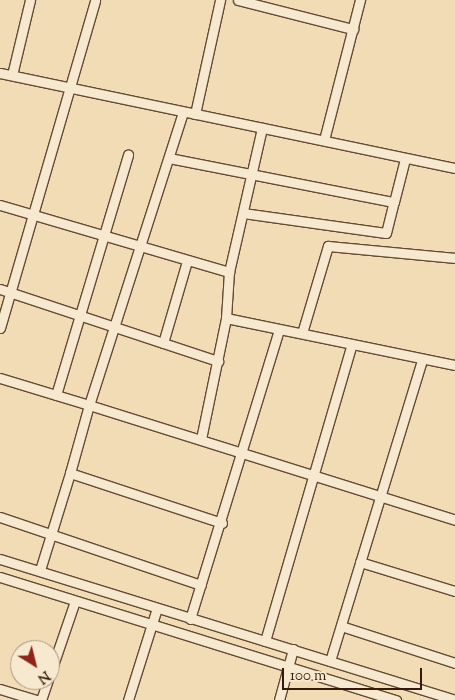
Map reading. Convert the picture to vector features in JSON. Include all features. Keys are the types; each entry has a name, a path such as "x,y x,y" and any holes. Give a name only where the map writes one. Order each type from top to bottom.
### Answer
{"street":[{"path":"12,75 30,0"},
{"path":"0,328 95,0"},
{"path":"195,114 220,0"},
{"path":"238,0 256,2 353,28"},
{"path":"324,140 360,0"},
{"path":"0,73 70,86 183,112 455,168"},
{"path":"40,570 53,536 89,405 183,112"},
{"path":"201,439 226,318 229,272 262,128"},
{"path":"56,395 106,238 128,155"},
{"path":"169,158 251,176 394,202"},
{"path":"243,212 385,233 405,159"},
{"path":"0,205 139,248 229,272"},
{"path":"302,333 328,246 455,258"},
{"path":"163,343 188,261"},
{"path":"0,288 218,361"},
{"path":"226,318 279,330 302,333 351,346 455,365"},
{"path":"190,619 222,523 279,330"},
{"path":"265,641 351,346"},
{"path":"330,661 422,360"},
{"path":"0,378 201,439 380,498 455,520"},
{"path":"70,473 222,523"},
{"path":"0,517 201,585"},
{"path":"0,559 455,700"},
{"path":"360,562 455,591"},
{"path":"0,577 396,700"},
{"path":"60,645 75,601"},
{"path":"128,700 157,608"},
{"path":"341,626 455,663"},
{"path":"279,700 293,649"},
{"path":"385,698 389,680"},
{"path":"0,689 37,700"}]}
